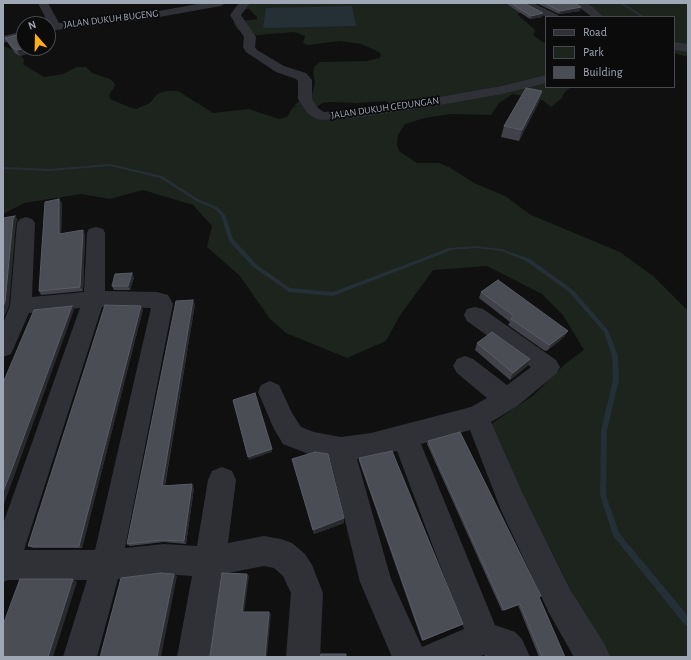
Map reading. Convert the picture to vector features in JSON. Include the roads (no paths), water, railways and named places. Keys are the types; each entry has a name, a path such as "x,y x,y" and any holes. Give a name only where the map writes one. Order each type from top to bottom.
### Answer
{"street":[{"path":"43,3 48,16"},
{"name":"JALAN DUKUH BUGENG","path":"56,27 148,16 221,3"},
{"name":"JALAN DUKUH GEDUNGAN","path":"245,3 235,15 250,37 249,46 256,56 280,69 304,78 306,82 306,102 313,111 322,116 360,113 434,102 502,90 545,79"},
{"path":"525,3 552,16"},
{"path":"578,3 589,9 597,16"},
{"path":"3,40 16,36"},
{"path":"675,46 688,48"},
{"path":"3,348 21,306 26,223"},
{"path":"96,234 94,299 3,565 107,565 164,559 210,562 264,551 281,554 294,564 301,576 307,593 303,657"},
{"path":"21,306 94,299 157,300 161,301 162,304 107,565 80,657"},
{"path":"270,392 283,422 292,436 314,444 341,449 371,445 405,437 476,417 507,399 548,367 475,316"},
{"path":"465,366 507,399"},
{"path":"476,417 511,500 560,602 593,657"},
{"path":"405,437 484,638"},
{"path":"341,449 376,582 408,657"},
{"path":"194,657 222,480"},
{"path":"434,657 484,638 503,644 510,651 513,657"}],"waterway":[{"path":"621,3 642,16"},
{"path":"3,168 50,170 110,165 161,177 197,200 216,208 223,215 231,240 255,266 289,290 333,294 451,249 476,247 502,250 528,260 571,291 606,331 615,356 616,380 604,431 603,495 616,535 688,622"}]}
